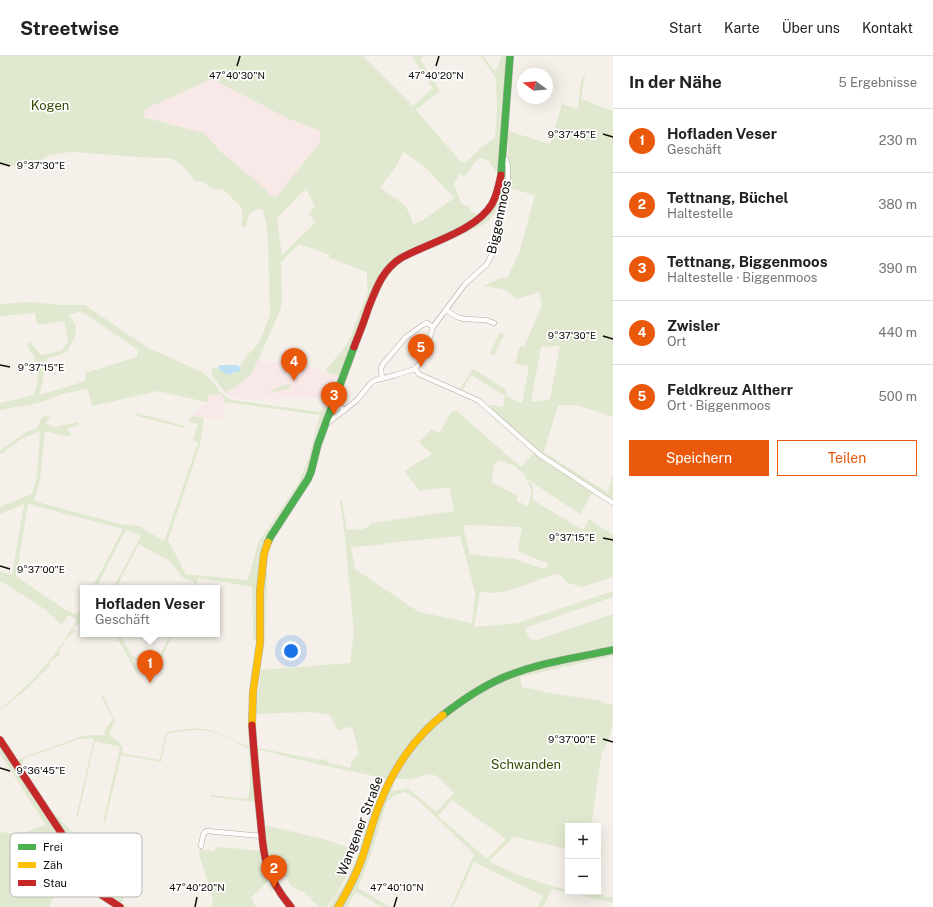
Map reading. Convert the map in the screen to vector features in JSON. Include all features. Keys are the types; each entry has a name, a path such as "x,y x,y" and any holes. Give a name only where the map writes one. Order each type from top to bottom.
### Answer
{"main road":[{"path":"291,907 281,895 271,877 265,858 257,786 252,713 253,692 260,643 259,601 262,561 271,536 301,491 311,472 325,424 378,283 394,263 469,226 483,216 497,194 500,182 510,56"},
{"name":"Wangener Straße","path":"338,907 353,881 379,803 393,774 422,733 456,703 489,684 532,668 613,650"},
{"path":"0,740 61,833"},
{"path":"105,897 120,907"}],"street":[{"name":"Biggenmoos","path":"415,369 419,365 423,356 433,327 465,284 487,264 494,250 508,180 508,163 506,159 502,159"},
{"path":"446,310 456,318 486,320 494,323"},
{"path":"382,379 383,364 406,337 424,324 427,323 433,327"},
{"path":"325,424 358,399 371,383 376,380 415,369 418,374 479,401 540,455 613,503"},
{"path":"334,401 339,404 344,411"},
{"path":"201,846 203,835 207,831 262,836"}],"shaded area":[{"path":"212,79 289,119 320,131 320,142 277,196 268,196 267,191 263,187 220,151 204,133 143,117 145,109"},
{"path":"258,360 319,369 341,377 331,404 313,397 242,400 233,398 226,393 243,382 251,374"},
{"path":"222,394 225,402 222,420 192,416 200,407 208,403 208,396"}],"green space":[{"name":"Kogen","path":"0,56 363,56 413,106 433,88 412,57 423,56 420,59 440,91 416,110 462,163 467,161 479,149 495,137 497,110 496,79 481,56 484,56 494,71 498,68 501,56 508,56 499,171 495,171 489,161 480,158 475,162 464,177 459,174 454,184 461,203 469,207 469,210 479,216 391,263 341,377 325,371 348,343 368,291 367,272 329,258 330,255 299,244 281,262 282,301 280,311 258,360 251,374 243,382 226,393 212,375 212,368 214,367 229,373 239,372 245,358 260,341 270,315 268,241 266,222 262,209 257,209 249,215 245,227 243,228 241,225 243,217 241,207 224,190 213,189 203,182 195,181 180,163 170,158 71,152 49,155 33,167 0,166","holes":["212,79 289,119 320,131 320,142 277,196 269,196 263,187 220,151 204,133 143,117 145,109","403,152 425,167 454,198 422,221 413,224 409,212 404,205 380,187 396,167","306,188 315,207 308,214 316,222 282,255 277,218"]},
{"path":"585,76 581,99 613,111 613,417 580,406 558,405 544,452 608,493 613,474 613,502 548,459 488,407 493,405 503,407 505,396 471,375 462,391 459,390 473,369 507,390 506,396 522,403 529,366 515,364 520,346 524,347 542,305 539,292 517,299 503,289 483,286 501,278 507,279 520,250 535,195 508,188 508,131 550,144 562,104 578,109 581,80","holes":["560,346 550,399 531,402 541,347"]},
{"path":"505,161 505,187 503,196 501,196 496,211 488,222 466,233 465,230 485,217"},
{"path":"30,302 85,305 148,348 204,373 214,383 220,392 231,400 320,412 325,406 326,413 304,480 267,539 257,637 255,641 253,637 252,587 199,578 196,585 193,585 194,582 182,577 170,561 139,544 118,585 115,585 141,536 126,530 98,585 94,585 123,529 28,504 16,576 64,609 77,615 80,610 80,623 73,627 75,632 63,642 77,620 69,615 61,625 46,610 0,581 0,571 12,575 24,504 0,514 0,507 32,494 37,477 40,431 19,440 5,452 0,454 0,450 28,431 36,429 42,417 53,415 46,424 55,427 77,422 80,425 66,429 72,434 67,436 45,431 40,479 34,501 120,524 140,526 164,541 198,443 193,439 198,424 189,421 192,416 204,418 200,445 168,540 186,574 248,580 258,543 301,477 308,460 320,415 225,402 221,394 208,396 208,403 158,391 92,406 88,389 62,394 39,403 0,410 0,403 34,395 38,379 34,356 27,346 29,341 41,355 61,351 68,342 64,321 37,325 35,313 0,316 0,304","holes":["81,311 138,350 137,357 85,373 85,381 40,395 47,359 67,352 74,338 76,329 73,320 68,316"]},
{"path":"500,332 504,335 494,355 490,353"},
{"path":"290,384 290,389 266,393 283,385"},
{"path":"452,411 457,411 521,467 535,452 593,492 580,514 528,479 533,486 533,500 583,530 589,519 613,535 613,577 582,587 568,583 559,574 555,574 511,590 493,593 480,592 474,627 517,623 613,591 613,597 525,628 528,636 534,641 613,614 613,647 539,664 467,693 432,719 413,739 397,761 387,779 261,750 259,752 258,748 319,760 324,759 329,763 350,768 352,761 359,754 353,729 350,727 342,730 337,729 330,715 311,712 256,714 261,670 350,663 354,632 340,501 342,501 347,530 364,528 370,526 372,523 454,511 449,487 420,491 404,471 432,454 419,442 432,429 439,433","holes":["499,460 513,465 524,474 531,489 528,506 517,501 518,496 492,482 494,465","465,525 522,527 518,548 520,552 549,564 544,569 515,559 470,554 463,527","460,536 475,593 472,623 419,612 355,569 351,547"]},
{"path":"137,413 185,426 184,428 134,415"},
{"path":"265,562 267,576 265,642 258,678 261,604"},
{"path":"117,637 122,637 132,656 155,666 169,637 172,637 158,669 132,658 138,673 137,674"},
{"path":"63,642 64,644 59,650 60,655 50,662 49,667 25,691 0,710 45,666"},
{"name":"Schwanden","path":"613,651 613,656 520,677 522,687 601,701 603,703 613,705 613,718 610,736 602,752 591,823 565,823 565,848 514,837 491,859 490,862 528,878 565,889 565,892 552,889 543,907 537,907 543,896 474,862 453,907 451,907 474,854 417,799 405,792 393,796 387,802 369,860 358,888 390,907 382,907 356,892 347,907 340,907 393,779 415,745 454,708 496,683 539,669","holes":["429,774 437,776 454,793 436,812 408,788 392,790 395,779 411,779","452,800 506,839 487,859 438,816"]},
{"path":"103,695 115,720 109,735 123,747 122,753 160,760 166,732 184,729 196,729 207,730 213,731 252,747 256,802 210,797 211,795 248,799 250,785 249,749 231,739 206,730 187,731 167,734 161,762 121,755 105,823 103,823 120,747 95,741 78,817 76,817 94,738 79,739 23,759 22,766 53,813 75,833 61,833 16,760 87,735 105,735 104,731 113,719 101,696"},
{"path":"0,746 59,833 22,833 46,825 0,754"},
{"path":"369,817 371,817 359,858 350,879 334,907 329,907 347,880 355,862"},
{"path":"263,825 320,838 357,850 345,880 327,907 319,907 304,892 291,886 286,876 275,881 270,868"},
{"path":"0,832 10,833 10,897 54,897 49,907 0,907"},
{"path":"216,847 262,851 270,879 251,898 256,907 211,907 213,900 199,854 200,849 214,851"},
{"name":"Schwanden","path":"578,895 605,895 605,897 613,897 613,903"},
{"path":"97,897 106,897 117,907 113,907"},
{"path":"110,897 115,897 118,899 119,897 124,897 121,903 130,907 126,907"}],"water":[{"path":"220,365 237,365 241,369 239,372 229,375 218,368"}],"traffic: fast":[{"path":"501,175 510,56"},
{"path":"268,542 308,479 318,444 354,347"},
{"path":"443,715 478,691 514,673 556,662 613,650"}],"traffic: slow":[{"path":"252,725 253,692 260,643 260,591 264,554 268,542"},
{"path":"338,907 359,867 377,810 391,778 406,754 423,733 443,715"}],"traffic: jam":[{"path":"354,347 380,280 389,268 401,258 412,252 451,236 475,222 492,204 497,194 501,175"},
{"path":"252,725 265,859 274,882 291,907"},
{"path":"0,740 61,833"},
{"path":"105,897 120,907"}],"place":[{"name":"Feldkreuz Altherr","path":"421,367"},
{"name":"Zwisler","path":"294,381"},
{"name":"Tettnang, Biggenmoos","path":"334,415"},
{"name":"Hofladen Veser","path":"150,683"},
{"name":"Tettnang, Büchel","path":"274,888"}]}
